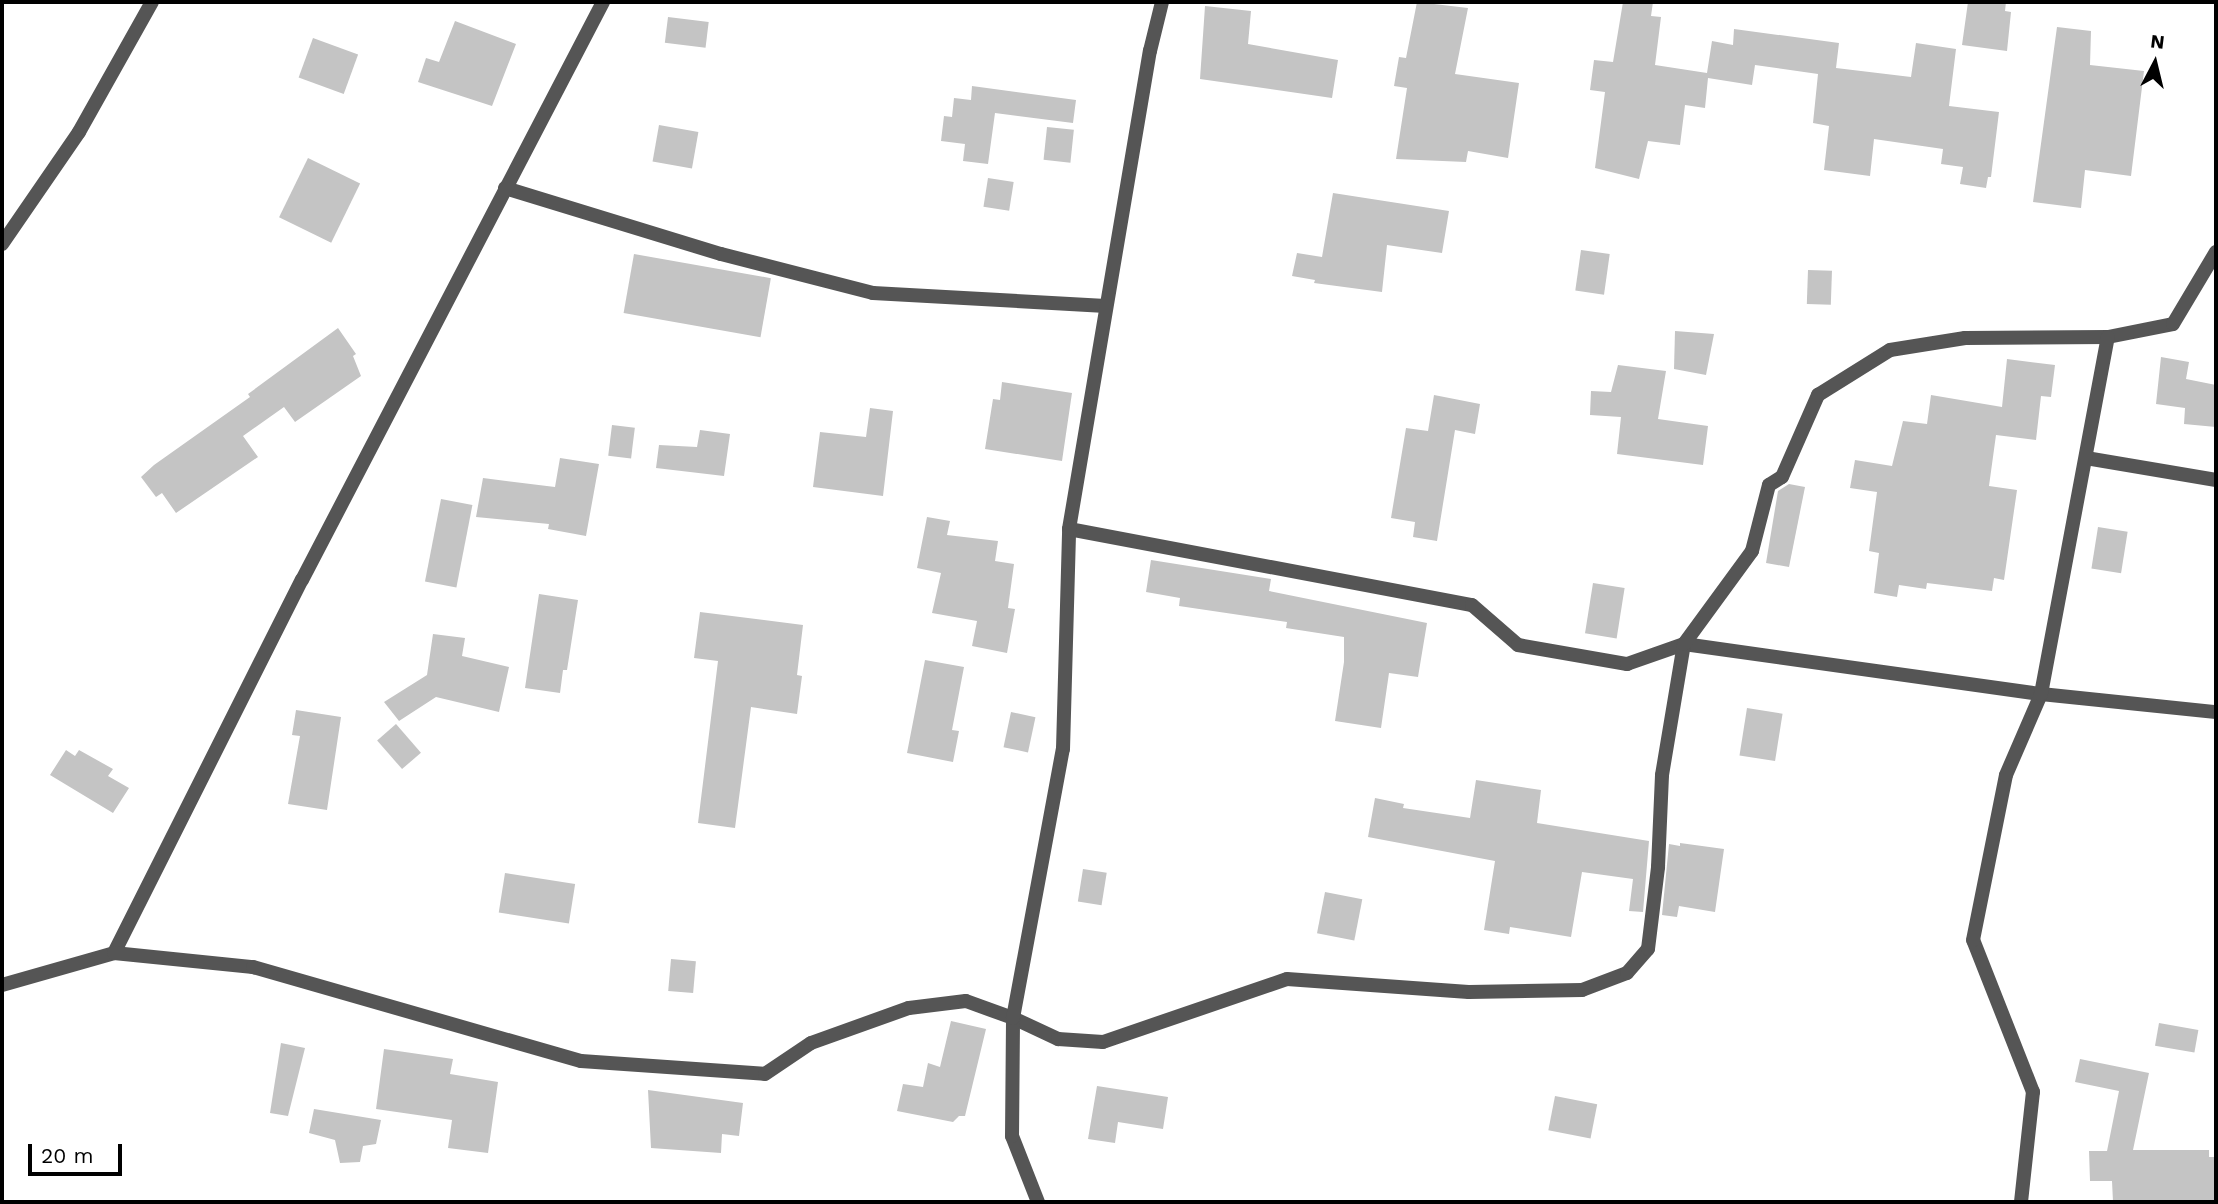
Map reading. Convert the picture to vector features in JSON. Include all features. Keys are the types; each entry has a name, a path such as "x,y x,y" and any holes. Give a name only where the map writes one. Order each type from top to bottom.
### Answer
{"street":[{"path":"2,244 79,132 152,2"},
{"path":"114,953 603,2"},
{"path":"1038,1202 1012,1136 1013,1018 1063,749 1069,528 1150,51 1162,2"},
{"path":"505,188 721,254 873,293 1107,306"},
{"path":"2,985 114,953 253,967 581,1061 765,1074 811,1042 909,1008 966,1002 1013,1018 1058,1040 1103,1042 1287,979 1469,992 1582,990 1627,973 1648,949 1658,867 1662,775 1684,644 1752,551 1769,485 1782,477 1818,395 1889,351 1965,338 2108,337 2173,324 2216,252"},
{"path":"2021,1202 2033,1092 1973,940 2006,775 2041,694 2108,337"},
{"path":"2086,458 2216,480"},
{"path":"1069,528 1472,605 1518,645 1627,664 1684,644 2041,694 2216,712"}],"building":[{"path":"1417,2 1468,8 1455,74 1519,83 1508,158 1468,151 1466,162 1396,159 1407,88 1394,86 1399,57 1406,58"},
{"path":"1623,2 1653,2 1651,16 1661,17 1655,65 1707,73 1712,41 1733,45 1734,29 1839,43 1836,68 1911,77 1916,43 1956,49 1949,106 1999,112 1991,177 1988,177 1986,188 1960,184 1963,167 1941,164 1943,149 1874,139 1870,176 1824,170 1829,126 1813,123 1818,74 1755,65 1752,85 1708,78 1705,108 1685,105 1680,145 1648,141 1639,179 1595,168 1605,92 1590,90 1594,60 1613,62"},
{"path":"1968,2 2006,2 2005,11 2011,12 2007,51 1962,45"},
{"path":"1205,6 1251,11 1248,44 1338,60 1332,98 1200,79"},
{"path":"668,17 709,22 706,48 665,43"},
{"path":"455,21 516,44 492,106 418,82 426,58 439,62"},
{"path":"2057,27 2091,31 2090,65 2144,71 2131,176 2085,170 2081,208 2033,202"},
{"path":"313,38 358,54 344,94 299,77"},
{"path":"972,86 1076,100 1073,123 995,113 988,164 963,161 965,144 941,141 944,116 952,117 954,98 971,100"},
{"path":"659,125 698,132 692,168 653,161"},
{"path":"1047,127 1074,130 1070,163 1044,160"},
{"path":"308,158 360,183 331,243 279,217"},
{"path":"988,178 1014,182 1009,211 983,207"},
{"path":"1333,193 1449,211 1442,253 1387,245 1382,292 1314,283 1315,280 1292,276 1297,253 1322,257"},
{"path":"1581,250 1610,254 1604,295 1575,291"},
{"path":"634,254 771,278 760,337 624,313"},
{"path":"1808,270 1832,271 1831,305 1807,304"},
{"path":"338,328 356,354 353,356 361,376 295,422 284,407 243,436 258,457 176,513 162,493 156,497 141,477"},
{"path":"1675,331 1714,334 1706,375 1674,369"},
{"path":"2161,357 2189,362 2186,379 2216,385 2216,427 2184,424 2185,408 2156,404"},
{"path":"2007,359 2055,365 2051,397 2041,396 2036,440 1996,435 1989,486 2017,490 2004,580 1994,578 1992,591 1927,583 1926,589 1899,585 1897,597 1874,593 1879,553 1869,551 1877,492 1850,488 1855,460 1892,466 1903,421 1927,424 1931,395 2002,407"},
{"path":"1618,365 1666,371 1658,419 1708,426 1703,465 1617,454 1621,417 1590,415 1591,391 1611,392"},
{"path":"1002,382 1072,393 1062,461 985,449 993,399 1000,400"},
{"path":"1434,395 1480,404 1475,434 1455,430 1437,541 1413,537 1415,522 1391,518 1406,428 1428,431"},
{"path":"870,408 893,411 883,496 813,487 820,432 866,437"},
{"path":"612,425 635,428 631,459 608,456"},
{"path":"700,430 730,434 724,476 656,468 659,445 697,447"},
{"path":"560,458 599,464 586,536 548,529 549,524 476,517 483,478 555,487"},
{"path":"1789,484 1805,487 1789,567 1766,563 1778,491"},
{"path":"441,499 472,505 456,588 425,581"},
{"path":"927,517 950,521 947,535 998,541 995,561 1014,564 1008,608 1015,609 1007,653 972,646 977,621 932,613 941,573 917,568"},
{"path":"2098,527 2128,532 2121,573 2091,568"},
{"path":"1151,560 1271,579 1269,591 1427,623 1418,677 1389,673 1381,728 1335,721 1344,662 1344,637 1286,628 1287,622 1179,606 1180,598 1146,592"},
{"path":"1593,583 1625,588 1617,638 1585,633"},
{"path":"539,594 578,600 567,670 563,670 560,693 525,688"},
{"path":"700,612 803,625 797,675 802,676 797,714 751,707 735,828 698,823 718,661 694,658"},
{"path":"433,634 465,638 462,656 509,667 499,712 436,697 399,721 384,702 427,675"},
{"path":"925,660 964,667 952,730 959,731 953,762 907,753"},
{"path":"1747,708 1783,714 1775,761 1739,755"},
{"path":"296,710 341,717 327,810 288,804 300,736 292,735"},
{"path":"1011,712 1035,717 1028,752 1004,747"},
{"path":"396,724 421,753 402,769 377,740"},
{"path":"66,750 75,756 79,750 113,769 108,776 129,788 113,813 50,775"},
{"path":"1476,780 1541,790 1537,823 1649,841 1643,912 1629,911 1633,879 1582,872 1571,937 1510,927 1509,934 1484,930 1495,861 1368,837 1375,798 1404,804 1403,808 1470,818"},
{"path":"1680,843 1724,849 1715,912 1679,906 1677,917 1662,915 1669,844 1680,846"},
{"path":"1083,869 1107,873 1102,905 1078,902"},
{"path":"505,873 575,884 569,924 499,913"},
{"path":"1325,892 1362,899 1354,940 1317,933"},
{"path":"671,959 696,961 693,993 668,991"},
{"path":"951,1021 986,1029 965,1116 959,1116 953,1122 897,1111 903,1084 923,1087 928,1063 940,1067"},
{"path":"2159,1023 2198,1030 2194,1053 2155,1046"},
{"path":"281,1043 305,1048 288,1116 270,1113"},
{"path":"384,1049 453,1059 450,1074 498,1082 488,1153 448,1148 452,1120 376,1109"},
{"path":"2080,1059 2149,1073 2133,1150 2209,1150 2209,1157 2216,1157 2216,1202 2113,1202 2112,1181 2090,1181 2089,1151 2107,1151 2119,1091 2075,1082"},
{"path":"1097,1086 1168,1097 1163,1129 1118,1122 1115,1143 1088,1139"},
{"path":"648,1090 743,1103 739,1136 722,1134 721,1153 651,1148"},
{"path":"1555,1096 1597,1104 1591,1139 1548,1130"},
{"path":"314,1109 381,1120 376,1144 363,1146 360,1162 340,1163 335,1140 309,1133"}]}
